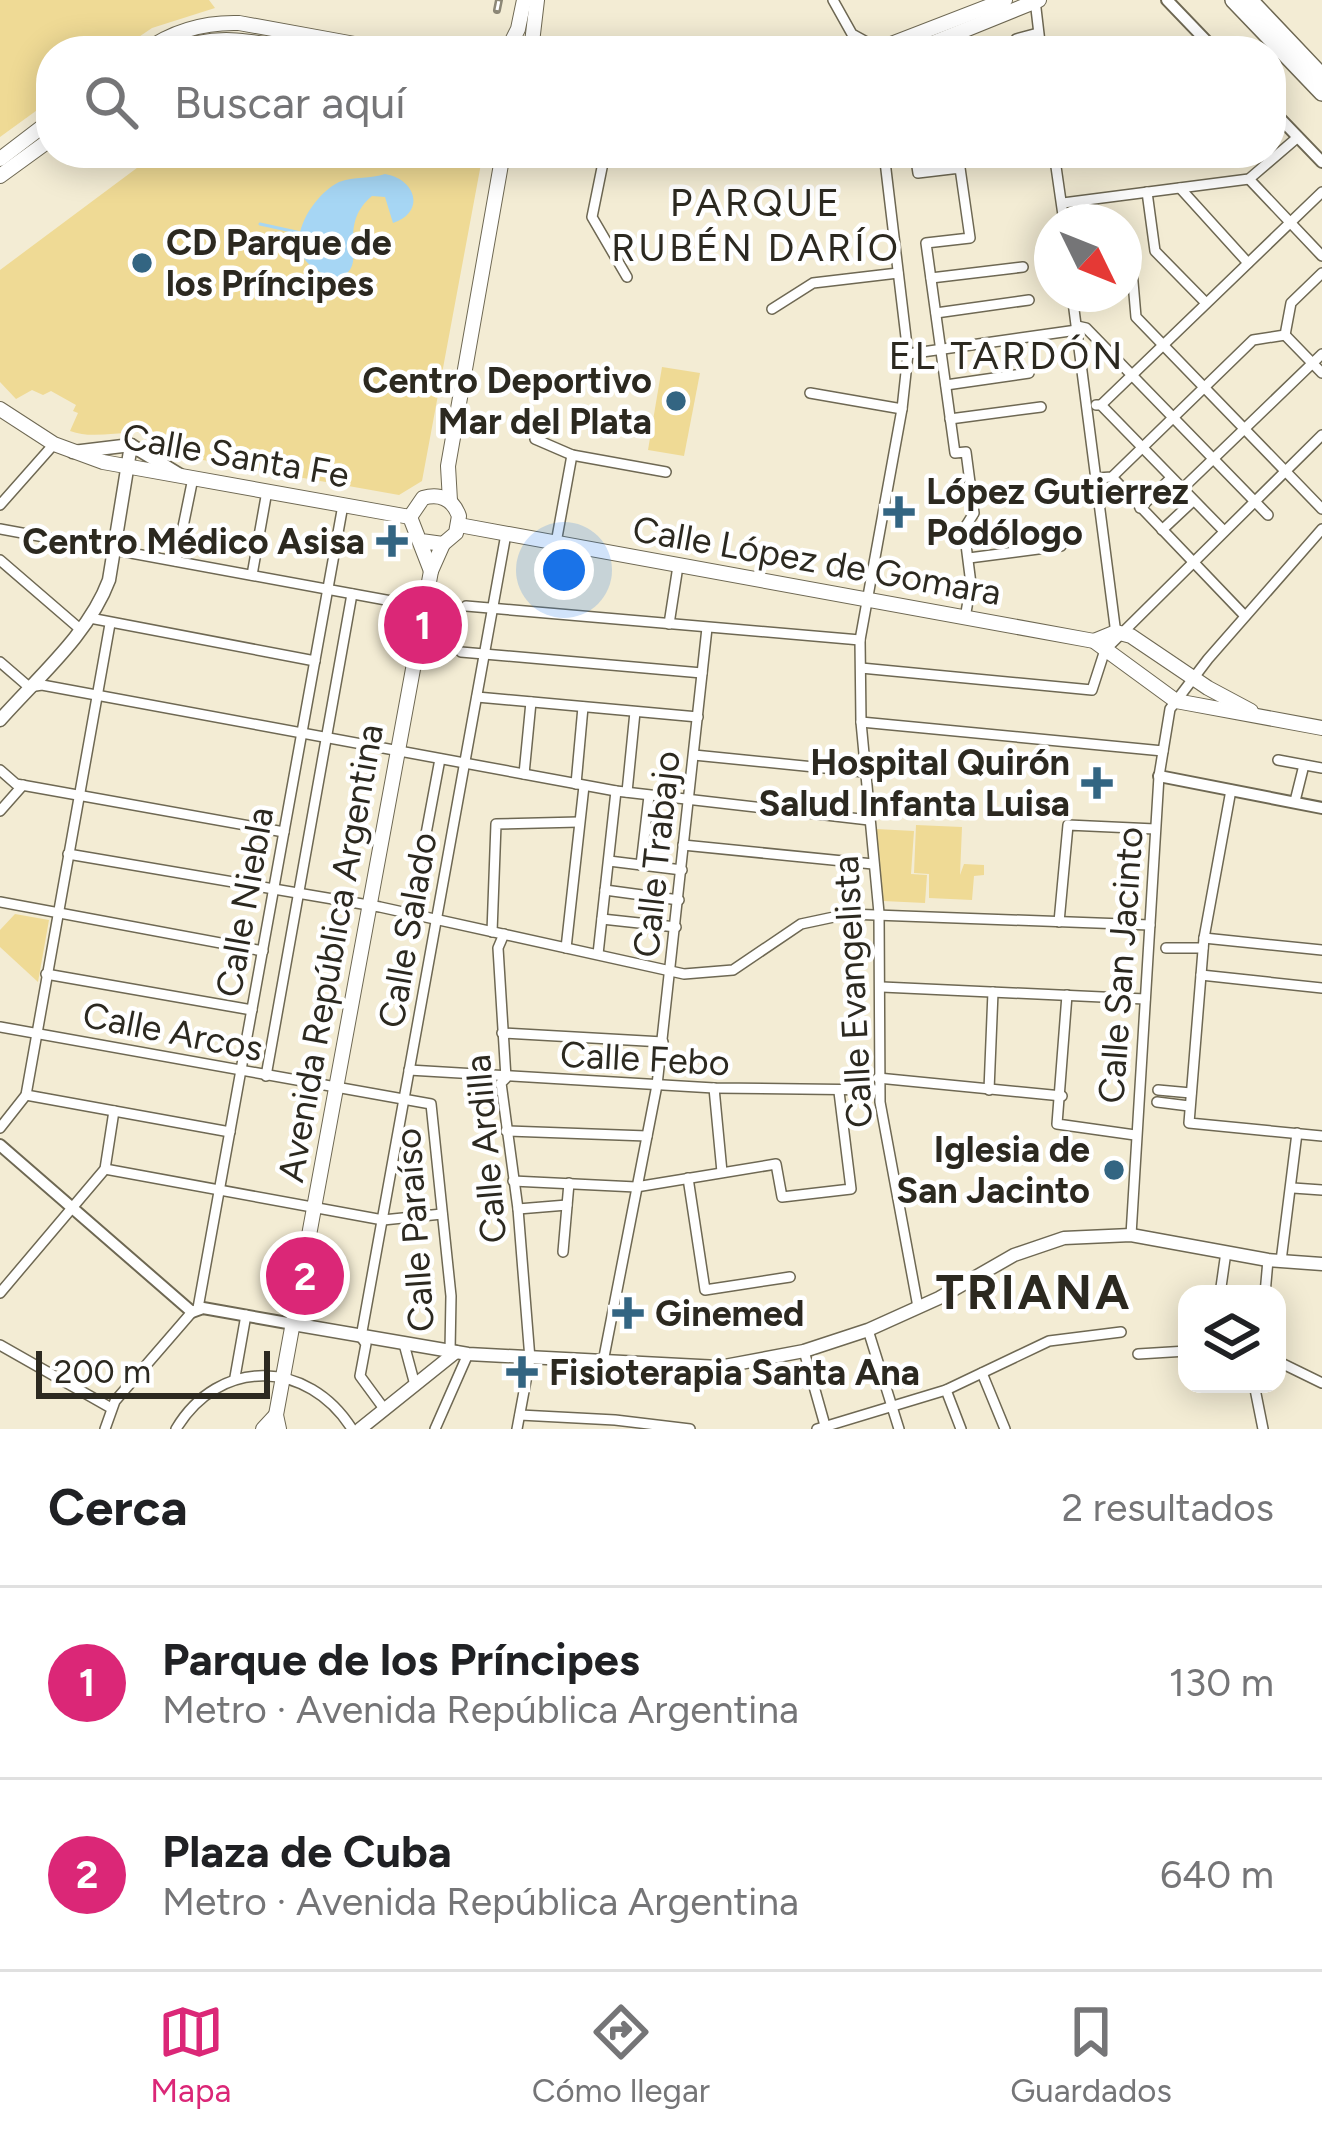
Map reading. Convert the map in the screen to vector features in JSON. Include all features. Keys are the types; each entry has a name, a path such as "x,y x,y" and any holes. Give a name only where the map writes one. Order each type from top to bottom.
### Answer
{"highway":[{"path":"1238,2 1277,36"},
{"path":"1238,2 1269,36"},
{"path":"1286,44 1322,76"},
{"path":"1286,54 1322,93"}],"main road":[{"path":"514,36 524,0"},
{"path":"532,36 536,0"},
{"path":"924,36 1027,4"},
{"path":"949,36 1027,4"},
{"path":"172,36 217,22 302,36"},
{"path":"0,159 36,132"},
{"path":"0,176 36,150"},
{"path":"448,466 410,517 414,535 422,542 443,544 459,525 450,501 448,466 500,168"},
{"name":"Calle Santa Fe","path":"0,409 54,444 127,467 410,517"},
{"path":"0,721 85,624 109,580 131,445"},
{"path":"73,452 131,445 187,477"},
{"path":"430,496 450,501"},
{"name":"Calle López de Gomara","path":"459,525 1112,642"},
{"name":"Avenida República Argentina","path":"422,542 430,571"},
{"name":"Avenida República Argentina","path":"278,1422 430,571 443,544"},
{"path":"1112,642 1272,718"},
{"path":"1112,642 1176,700 1322,728"},
{"path":"293,1324 458,1352 718,1367 803,1351 868,1330 1047,1242 1131,1235 1322,1264"},
{"path":"356,1429 458,1352"},
{"path":"263,1429 278,1422"}],"street":[{"path":"833,0 855,36"},
{"path":"1167,0 1202,36"},
{"path":"1027,4 1038,36"},
{"path":"1032,36 1038,33"},
{"path":"1286,125 1322,162"},
{"path":"1286,148 1298,137"},
{"path":"602,168 592,218 627,277"},
{"name":"Calle Evangelista","path":"886,168 908,354 860,640 861,722 879,913 879,1084 918,1307"},
{"path":"917,168 918,173 960,168 970,238 926,243 969,522 971,584 965,618"},
{"path":"1056,168 1063,203 1250,179 1263,168"},
{"path":"1250,179 1322,256"},
{"path":"1180,188 1248,262"},
{"path":"1147,192 1154,250 1206,303"},
{"path":"1088,406 1101,405 1322,192"},
{"path":"1142,245 1153,244"},
{"path":"931,278 1023,267"},
{"path":"772,309 813,283 898,272"},
{"path":"1285,335 1291,303 1322,273"},
{"path":"936,313 1029,300"},
{"path":"1075,312 1112,642"},
{"path":"1135,312 1322,509"},
{"path":"908,354 1086,328 1268,515"},
{"path":"1285,335 1322,373"},
{"path":"1097,478 1112,477 1253,340 1285,335"},
{"path":"1182,489 1322,354"},
{"path":"946,385 1030,373"},
{"path":"811,393 902,409"},
{"path":"1101,405 1224,530"},
{"path":"950,419 1041,407"},
{"path":"861,668 1095,688 1112,642 1322,435"},
{"path":"536,439 572,455 666,472"},
{"path":"0,506 54,444"},
{"path":"556,543 572,455"},
{"path":"176,562 187,477"},
{"path":"1112,477 1245,616"},
{"path":"1140,508 1171,478"},
{"path":"252,575 267,491"},
{"path":"1162,530 1193,501"},
{"name":"Calle Niebla","path":"195,1310 344,506"},
{"path":"0,529 424,607"},
{"path":"1176,700 1322,529"},
{"name":"Calle Salado","path":"362,1337 506,534"},
{"path":"969,558 1061,546"},
{"path":"0,560 85,624 110,624 315,661"},
{"path":"668,624 678,566"},
{"path":"266,1076 352,594"},
{"path":"466,606 860,640"},
{"path":"0,1128 26,1095 110,624"},
{"name":"Calle Trabajo","path":"603,1362 657,1085 707,628"},
{"path":"460,652 703,674"},
{"path":"0,662 29,687 621,792 869,820"},
{"path":"477,697 698,717"},
{"path":"1176,700 1252,711"},
{"name":"Calle San Jacinto","path":"1131,1235 1145,999 1159,948 1150,925 1159,776 1167,715 1176,700"},
{"path":"524,773 531,702"},
{"path":"566,948 579,822 583,707"},
{"path":"598,954 608,861 635,712"},
{"path":"861,722 1162,751"},
{"path":"694,755 864,772"},
{"path":"411,914 440,759"},
{"path":"1278,760 1322,769"},
{"path":"1295,801 1304,765"},
{"path":"0,770 23,785 284,832"},
{"path":"1159,776 1322,808"},
{"path":"0,812 23,785"},
{"path":"1231,790 1204,943 1189,1123 1322,1136"},
{"path":"641,865 649,796"},
{"name":"Calle Ardilla","path":"517,1429 530,1359 518,1210 501,1083 506,1078 496,824 579,822"},
{"path":"1059,922 1070,825 1155,829"},
{"path":"683,844 873,864"},
{"path":"68,854 369,906 698,974 733,970 801,924 848,914 1150,925"},
{"path":"608,861 682,870"},
{"path":"605,890 679,900"},
{"path":"0,918 6,903 262,951"},
{"path":"602,919 676,927"},
{"path":"1159,948 1204,943 1322,950"},
{"path":"46,974 252,1010"},
{"path":"1201,975 1322,988"},
{"path":"882,987 1145,999"},
{"path":"989,1090 993,992"},
{"path":"1067,995 1057,1124 1136,1135"},
{"name":"Calle Arcos","path":"0,1027 431,1105"},
{"path":"502,1033 663,1042"},
{"name":"Calle Febo","path":"410,1070 714,1088 839,1092 879,1084 1062,1096"},
{"path":"714,1088 722,1172"},
{"path":"1139,1088 1191,1093"},
{"path":"513,1181 636,1187 776,1164 782,1197 851,1189 839,1092"},
{"path":"26,1095 230,1132"},
{"path":"1138,1100 1190,1106"},
{"name":"Calle Paraíso","path":"431,1105 458,1352"},
{"path":"0,1293 105,1169 114,1111"},
{"path":"506,1131 647,1136"},
{"path":"1268,1285 1293,1188 1297,1133"},
{"path":"0,1145 195,1310 293,1324"},
{"path":"105,1169 383,1220 442,1214"},
{"path":"688,1178 705,1290 790,1277"},
{"path":"563,1252 569,1183"},
{"path":"1293,1188 1322,1190"},
{"path":"518,1210 567,1205"},
{"path":"1221,1285 1226,1252"},
{"path":"105,1429 112,1408 195,1310"},
{"path":"235,1377 246,1316"},
{"path":"868,1330 899,1429"},
{"path":"803,1351 823,1428 946,1390 1048,1341 1121,1332"},
{"path":"362,1337 360,1376 385,1409"},
{"path":"404,1344 415,1385"},
{"path":"0,1345 112,1408"},
{"path":"435,1429 458,1352"},
{"path":"1138,1354 1178,1352"},
{"path":"1286,1365 1322,1383"},
{"path":"982,1373 1006,1429"},
{"path":"176,1429 201,1398 235,1377 283,1378 319,1392 356,1429"},
{"path":"946,1390 961,1429"},
{"path":"1256,1393 1263,1429"},
{"path":"520,1415 690,1429"}],"shaded area":[{"path":"0,0 209,0 215,8 140,36 36,36 36,111 0,137"},
{"path":"137,168 480,168 422,481 399,495 169,454 148,433 70,431 78,413 73,411 76,405 51,391 43,395 32,390 16,399 0,382 0,270"},
{"name":"Centro Deportivo Mar del Plata","path":"662,367 700,373 684,456 648,450"},
{"path":"916,825 962,827 960,875 964,864 984,865 984,875 974,876 972,900 929,898 929,874 914,873"},
{"path":"876,829 914,831 911,874 927,875 925,903 883,901"},
{"path":"15,914 49,920 38,982 0,947 0,930"}],"water":[{"path":"385,174 410,189 410,211 393,223 385,197 372,196 356,218 352,267 335,277 314,269 299,243 303,222 315,203 339,182"}],"waterway":[{"path":"260,224 301,233"}],"railway":[{"path":"497,10 499,0"}],"place":[{"name":"CD Parque de los Príncipes","path":"142,263"},
{"name":"Centro Deportivo Mar del Plata","path":"676,401"},
{"name":"López Gutierrez Podólogo","path":"899,512"},
{"name":"Centro Médico Asisa","path":"392,541"},
{"name":"Parque de los Príncipes","path":"423,625"},
{"name":"Hospital Quirón Salud Infanta Luisa","path":"1097,783"},
{"name":"Iglesia de San Jacinto","path":"1114,1170"},
{"name":"Plaza de Cuba","path":"305,1276"},
{"name":"Ginemed","path":"628,1313"},
{"name":"Fisioterapia Santa Ana","path":"522,1372"}],"district":[{"name":"PARQUE RUBÉN DARÍO","path":"756,224"},
{"name":"EL TARDÓN","path":"1007,355"},
{"name":"TRIANA","path":"1034,1292"}]}
